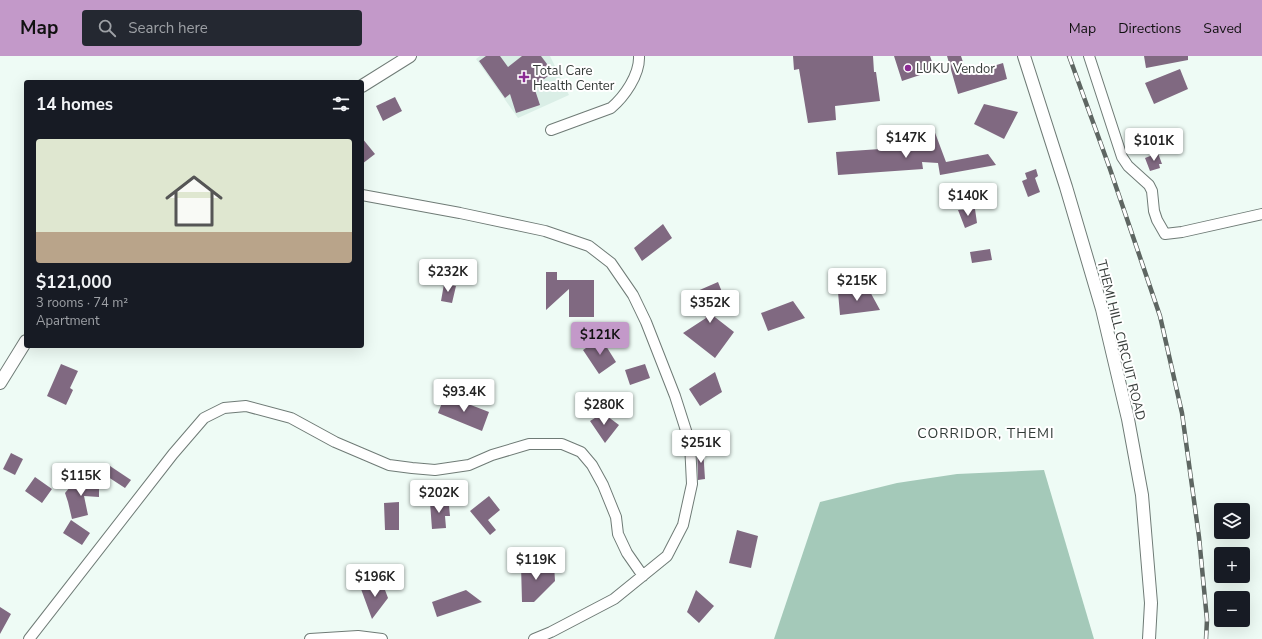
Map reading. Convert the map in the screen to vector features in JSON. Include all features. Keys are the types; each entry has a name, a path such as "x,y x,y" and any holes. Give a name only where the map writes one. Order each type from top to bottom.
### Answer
{"street":[{"path":"551,130 610,108 614,105 621,98 631,82 639,61 639,56"},
{"name":"THEMI HILL CIRCUIT ROAD","path":"1024,56 1066,187 1102,309 1128,419 1142,495 1151,603 1149,639"},
{"path":"1089,56 1122,157 1128,166 1149,185 1152,191 1154,211 1165,234 1182,232 1262,214"},
{"path":"364,85 408,57"},
{"path":"364,195 460,213 545,231 589,246 611,263 633,295 646,322 675,396 690,443 692,484 683,525 667,556 614,599 551,632 534,639"},
{"path":"0,384 24,344"},
{"path":"29,639 172,454 204,418 224,408 246,406 291,418 335,442 389,465 412,468 435,470 469,465 492,455 529,444 562,444 581,452 592,465 604,485 616,517 618,534 643,576"},
{"path":"310,639 358,636 382,639"}],"shaded area":[{"name":"Total Care Health Center","path":"480,56 550,56 569,95 518,118 476,59"}],"green space":[{"path":"1044,470 1094,639 774,639 820,502 897,483 957,474"}],"building":[{"name":"Total Care Health Center","path":"486,56 500,56 508,67 522,56 541,56 553,72 534,87 540,105 516,113 510,94 505,98 479,61"},
{"path":"793,56 873,56 874,72 876,72 880,101 835,106 836,120 808,123 799,69 794,70"},
{"path":"894,56 930,56 935,70 902,81"},
{"path":"947,56 961,56 967,74 1003,63 1007,79 958,94"},
{"path":"1144,56 1188,56 1188,60 1146,68"},
{"path":"1180,69 1188,89 1154,104 1145,83"},
{"path":"395,97 402,111 383,121 376,106"},
{"path":"984,104 1018,112 1004,139 974,124"},
{"path":"934,130 946,162 988,154 996,165 940,175 938,163 922,162 923,169 838,175 836,152 925,146 921,134"},
{"path":"364,140 375,154 364,162"},
{"path":"1158,153 1162,164 1159,164 1160,168 1150,171 1145,158"},
{"path":"1036,169 1038,176 1035,178 1040,192 1028,197 1022,181 1027,179 1025,173"},
{"path":"975,209 977,223 965,228 958,210"},
{"path":"663,224 672,238 642,261 634,248"},
{"path":"990,249 992,260 972,263 970,252"},
{"path":"546,272 557,272 557,280 594,280 594,317 569,317 569,289 546,310"},
{"path":"718,282 724,297 702,307 734,332 715,358 683,333 706,318 695,292"},
{"path":"444,284 456,286 452,303 441,301"},
{"path":"868,288 880,310 840,315 838,292"},
{"path":"793,301 805,318 768,331 761,313"},
{"path":"601,338 616,362 599,374 583,350"},
{"path":"61,364 78,371 70,388 73,390 66,405 47,396"},
{"path":"645,364 650,378 630,385 625,370"},
{"path":"715,372 722,392 700,406 689,389"},
{"path":"445,395 489,412 482,431 438,413"},
{"path":"603,413 619,425 605,443 590,421"},
{"path":"697,448 703,448 705,479 698,480"},
{"path":"11,453 23,459 15,475 3,469"},
{"path":"107,464 131,480 125,488 102,473"},
{"path":"35,477 52,489 42,503 25,491"},
{"path":"75,481 86,483 86,481 99,481 99,497 84,496 88,515 72,519 65,493"},
{"path":"489,496 500,510 488,520 496,530 490,535 470,511"},
{"path":"445,501 446,506 449,506 450,516 445,516 446,528 432,529 430,502"},
{"path":"399,502 399,530 385,530 384,503"},
{"path":"71,520 90,533 82,545 63,533"},
{"path":"737,530 758,536 751,568 729,563"},
{"path":"554,564 555,581 534,602 522,602 521,565"},
{"path":"382,582 388,598 372,619 361,589"},
{"path":"466,590 482,602 437,617 432,602"},
{"path":"696,590 714,606 699,623 687,612"},
{"path":"0,607 11,614 0,634"}],"railway":[{"path":"1069,56 1110,169 1160,316 1182,413 1199,537 1207,620 1206,639"}],"place":[{"name":"LUKU Vendor","path":"908,68"},
{"name":"Total Care Health Center","path":"524,77"}],"district":[{"name":"CORRIDOR, THEMI","path":"986,433"}]}
